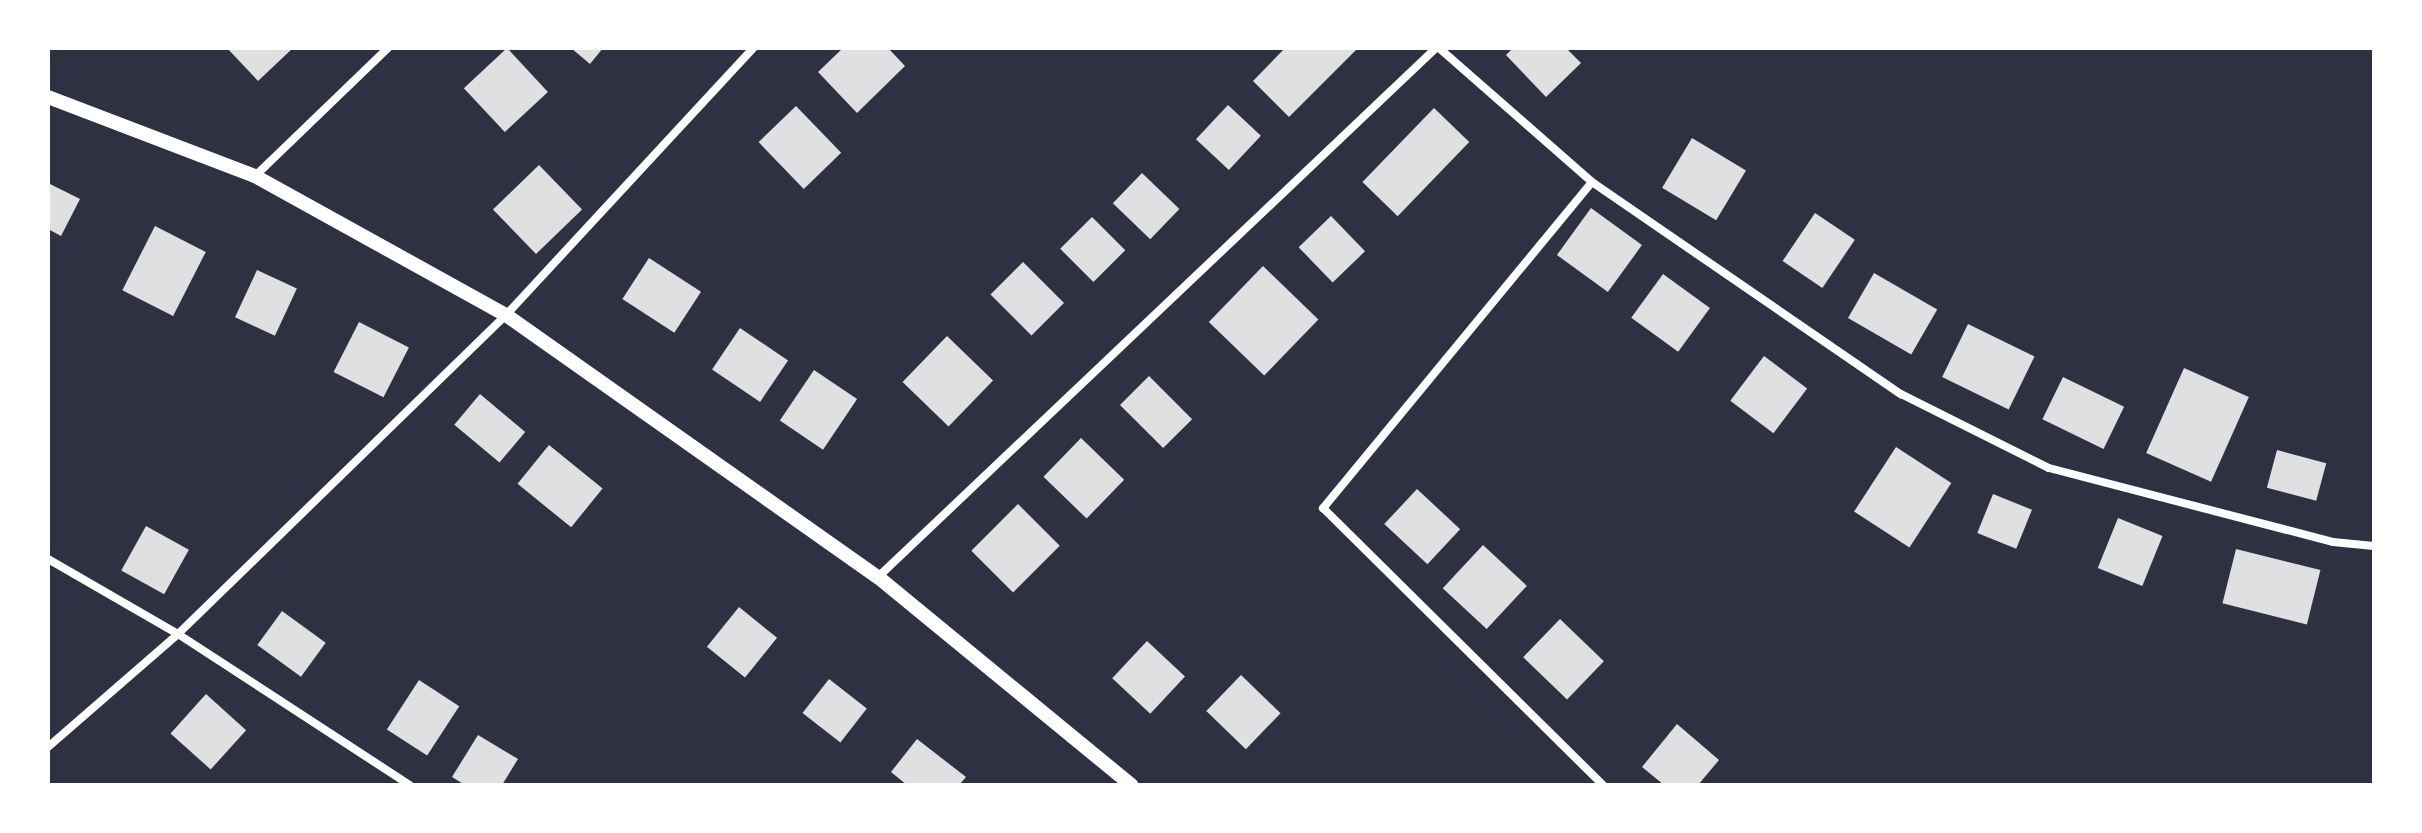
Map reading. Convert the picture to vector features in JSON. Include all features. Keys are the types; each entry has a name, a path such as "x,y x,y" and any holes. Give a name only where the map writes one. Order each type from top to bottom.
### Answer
{"street":[{"path":"255,176 388,48"},
{"path":"48,747 178,634 506,315 753,48"},
{"path":"878,577 1437,48 1592,182 1901,394 2049,468 2333,542 2374,546"},
{"path":"48,97 255,176 506,315 878,577 1131,785"},
{"path":"1592,182 1323,508 1603,785"},
{"path":"48,559 178,634 410,785"}],"building":[{"path":"227,48 293,48 258,81"},
{"path":"507,48 548,92 505,132 464,88"},
{"path":"571,48 603,48 590,64"},
{"path":"843,48 888,48 905,66 857,113 818,72"},
{"path":"1285,48 1358,48 1289,117 1253,81"},
{"path":"1513,48 1566,48 1581,63 1546,97 1506,55"},
{"path":"1228,105 1261,136 1229,170 1196,139"},
{"path":"796,106 841,153 804,189 759,142"},
{"path":"1434,108 1469,142 1398,216 1362,182"},
{"path":"1692,138 1746,170 1716,220 1662,188"},
{"path":"539,165 582,210 536,254 493,209"},
{"path":"1142,173 1179,209 1150,239 1113,203"},
{"path":"48,183 80,199 61,236 48,229"},
{"path":"1591,208 1642,245 1608,292 1557,255"},
{"path":"1815,213 1855,240 1822,288 1783,261"},
{"path":"1331,216 1365,251 1333,283 1299,247"},
{"path":"1092,217 1125,250 1093,282 1060,249"},
{"path":"155,226 206,252 173,316 122,290"},
{"path":"649,258 701,292 674,333 622,299"},
{"path":"1023,262 1064,303 1031,336 990,295"},
{"path":"1263,266 1318,319 1264,376 1209,322"},
{"path":"257,270 297,289 275,336 235,317"},
{"path":"1874,273 1937,310 1911,355 1848,318"},
{"path":"1663,274 1710,308 1678,352 1631,318"},
{"path":"359,322 409,347 383,397 334,372"},
{"path":"1968,324 2035,356 2009,409 1942,377"},
{"path":"740,328 788,360 760,402 712,369"},
{"path":"947,336 993,380 949,426 903,382"},
{"path":"1764,356 1807,388 1773,433 1730,401"},
{"path":"2184,368 2249,397 2211,482 2146,453"},
{"path":"814,370 857,399 823,450 780,421"},
{"path":"1149,376 1192,419 1163,448 1120,405"},
{"path":"2063,377 2124,407 2104,449 2042,419"},
{"path":"480,394 525,432 499,463 454,425"},
{"path":"1081,438 1124,480 1087,519 1043,477"},
{"path":"549,445 603,488 571,527 518,484"},
{"path":"1896,447 1951,483 1909,548 1854,512"},
{"path":"2277,450 2326,463 2316,501 2267,488"},
{"path":"1417,489 1460,529 1427,564 1384,524"},
{"path":"1993,494 2032,510 2016,549 1977,533"},
{"path":"1018,504 1060,546 1013,592 971,551"},
{"path":"2118,518 2163,536 2142,586 2098,568"},
{"path":"146,526 189,550 164,594 121,571"},
{"path":"1483,545 1527,586 1487,629 1443,588"},
{"path":"2236,549 2320,570 2307,624 2222,603"},
{"path":"739,607 777,638 745,677 707,647"},
{"path":"282,611 326,643 301,677 257,645"},
{"path":"1560,619 1604,661 1567,699 1523,657"},
{"path":"1147,641 1185,676 1150,714 1112,678"},
{"path":"1241,675 1281,713 1246,749 1206,711"},
{"path":"829,679 867,709 840,742 803,713"},
{"path":"419,680 459,706 427,756 387,729"},
{"path":"206,694 246,730 211,770 171,733"},
{"path":"1677,724 1719,760 1698,785 1664,785 1642,767"},
{"path":"478,735 518,759 502,785 465,785 452,777"},
{"path":"917,739 966,777 959,785 907,785 891,772"}]}
